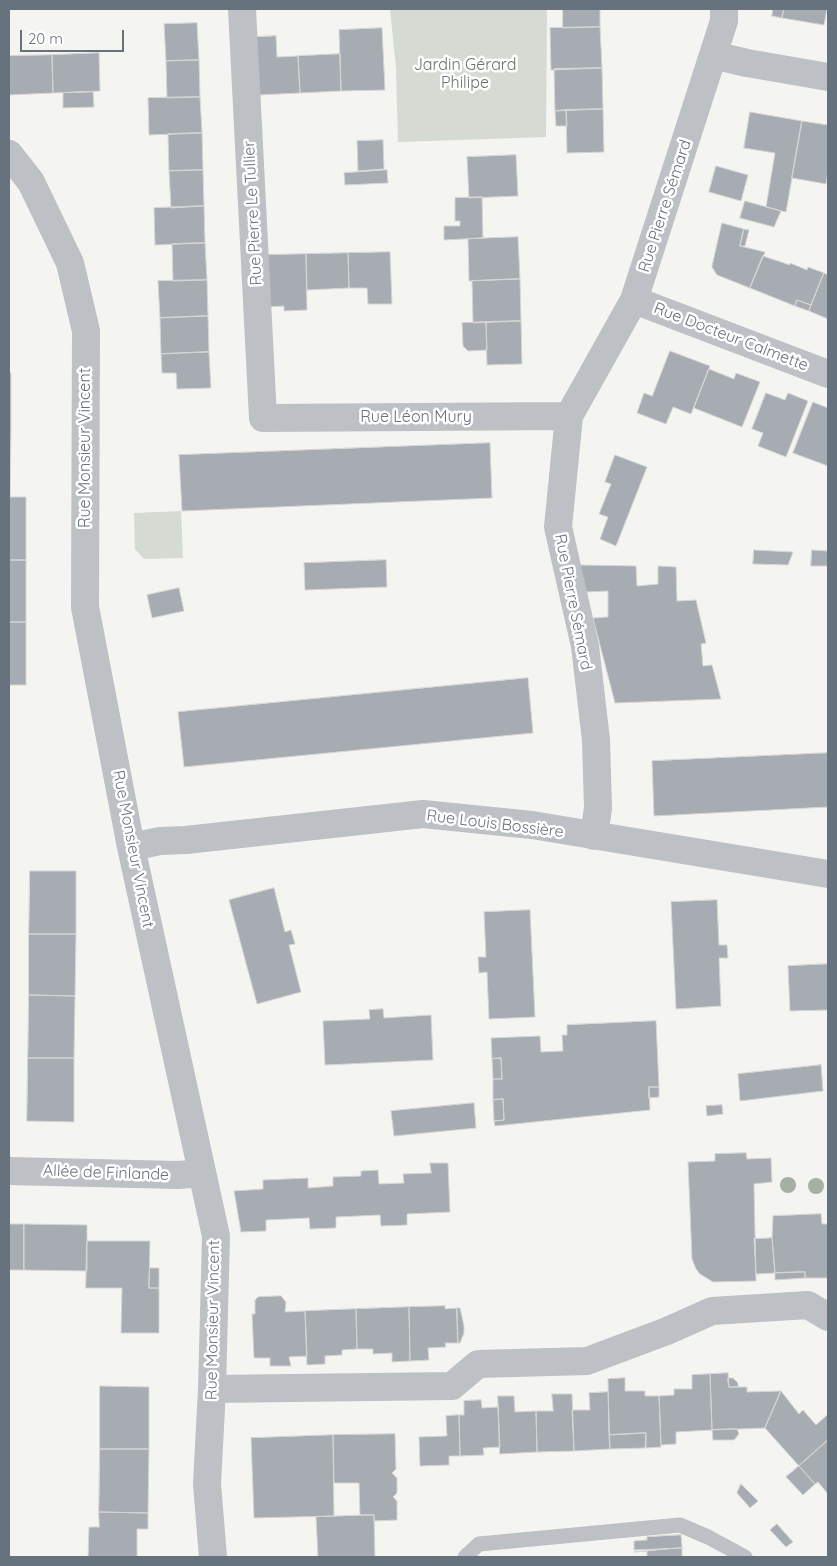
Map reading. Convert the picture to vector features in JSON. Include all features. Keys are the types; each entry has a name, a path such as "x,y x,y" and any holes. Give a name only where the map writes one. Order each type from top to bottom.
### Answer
{"street":[{"name":"Rue Pierre Le Tullier","path":"242,9 263,418"},
{"name":"Rue Pierre Sémard","path":"594,836 598,808 595,731 585,646 558,527 569,416 634,300 724,20 724,9"},
{"path":"713,55 828,77"},
{"name":"Rue Monsieur Vincent","path":"9,154 31,182 70,264 86,331 85,607 131,847 216,1236 212,1389 207,1484 213,1557"},
{"name":"Rue Docteur Calmette","path":"634,300 828,374"},
{"name":"Rue Léon Mury","path":"263,418 569,416"},
{"name":"Rue Louis Bossière","path":"131,847 160,841 186,840 423,814 532,825 828,874"},
{"name":"Allée de Finlande","path":"9,1171 202,1174"},
{"path":"212,1389 452,1386 478,1364 586,1361 667,1331 712,1311 808,1305 828,1317"}],"lane":[{"path":"465,1557 479,1544 680,1525 746,1557"}],"green space":[{"name":"Jardin Gérard Philipe","path":"390,9 547,9 546,137 398,142 396,68"},
{"path":"181,511 183,558 144,559 135,549 134,513"}],"building":[{"path":"563,9 600,9 600,27 563,28"},
{"path":"773,9 784,9 782,18 772,16"},
{"path":"784,9 827,9 824,25 782,18"},
{"path":"197,23 199,60 166,61 164,24"},
{"path":"600,27 602,68 551,70 550,28"},
{"path":"382,28 385,90 341,91 339,30"},
{"path":"276,36 277,57 298,56 300,93 258,95 256,37"},
{"path":"99,53 100,91 53,93 52,55"},
{"path":"340,54 341,91 300,93 298,56"},
{"path":"52,55 53,93 9,95 9,56"},
{"path":"199,60 200,97 167,98 166,61"},
{"path":"602,68 603,109 555,111 554,69"},
{"path":"93,92 94,107 63,108 63,93"},
{"path":"200,97 202,133 149,135 148,98"},
{"path":"603,109 604,152 567,153 566,110"},
{"path":"566,110 567,126 556,126 555,111"},
{"path":"750,112 802,121 786,212 766,207 775,153 744,148"},
{"path":"802,121 828,125 828,170 826,184 792,178"},
{"path":"202,133 203,170 169,171 168,134"},
{"path":"383,140 384,169 358,171 357,141"},
{"path":"516,155 518,196 469,198 467,157"},
{"path":"716,166 748,175 741,201 709,192"},
{"path":"203,170 204,206 171,208 169,171"},
{"path":"387,170 388,183 345,185 344,173"},
{"path":"482,197 483,238 444,240 444,226 460,226 460,221 455,221 455,198"},
{"path":"745,201 781,211 774,227 740,218"},
{"path":"204,206 205,243 155,245 154,208"},
{"path":"722,223 744,229 740,246 765,252 750,288 717,275 712,267"},
{"path":"744,229 749,230 745,246 740,246"},
{"path":"518,237 520,279 469,281 468,239"},
{"path":"205,243 207,280 173,281 172,244"},
{"path":"390,252 392,304 368,304 367,288 349,288 348,253"},
{"path":"348,253 349,288 307,290 306,254"},
{"path":"306,254 307,310 284,311 284,306 265,307 263,255"},
{"path":"763,256 790,265 790,263 807,270 808,267 824,273 811,305 797,300 795,306 750,288"},
{"path":"824,273 828,275 828,319 809,311"},
{"path":"520,279 521,321 473,323 472,281"},
{"path":"207,280 208,316 160,318 158,281"},
{"path":"797,300 811,305 809,311 795,306"},
{"path":"208,316 209,352 161,354 160,318"},
{"path":"521,321 522,364 487,365 486,322"},
{"path":"486,322 487,350 468,351 463,346 462,323"},
{"path":"670,351 710,366 691,414 673,407 666,424 637,413 644,393 652,396"},
{"path":"209,352 211,388 177,389 176,373 162,373 161,354"},
{"path":"709,369 734,379 736,373 760,382 742,427 694,408"},
{"path":"9,372 11,373 11,434 9,434"},
{"path":"766,393 785,400 788,393 808,401 786,457 758,446 763,433 752,429"},
{"path":"813,402 828,408 828,466 793,453"},
{"path":"9,434 11,434 10,497 9,497"},
{"path":"490,443 492,498 182,511 179,455"},
{"path":"615,455 647,467 616,546 600,539 608,517 599,514 611,484 605,482"},
{"path":"9,497 26,497 26,560 9,560"},
{"path":"754,550 793,552 788,565 753,564"},
{"path":"812,550 828,551 828,566 811,566"},
{"path":"9,560 26,560 26,622 9,622"},
{"path":"386,560 387,587 305,590 304,563"},
{"path":"580,565 636,566 637,586 658,584 658,566 676,567 677,601 696,600 706,643 701,644 703,666 712,665 721,699 615,703 593,618 608,617 608,591 586,592"},
{"path":"179,588 184,611 152,618 147,595"},
{"path":"9,622 26,622 26,685 9,685"},
{"path":"528,678 533,733 184,767 178,712"},
{"path":"828,753 828,807 654,816 652,761"},
{"path":"30,871 76,871 76,934 29,934"},
{"path":"274,888 285,932 291,930 295,944 289,945 301,992 257,1004 229,900"},
{"path":"717,900 719,945 727,945 728,958 719,958 721,1006 676,1009 671,902"},
{"path":"530,910 535,1017 489,1019 487,972 479,973 478,957 486,957 484,912"},
{"path":"29,934 76,934 75,996 29,995"},
{"path":"828,964 828,1010 790,1011 788,966"},
{"path":"29,995 75,996 74,1058 28,1058"},
{"path":"383,1009 384,1018 431,1015 433,1060 325,1065 323,1021 370,1019 369,1010"},
{"path":"656,1021 659,1087 649,1087 650,1110 495,1126 494,1121 504,1120 503,1099 493,1100 493,1079 502,1079 501,1058 492,1059 491,1038 540,1036 541,1052 563,1051 562,1035 567,1035 567,1025"},
{"path":"28,1058 74,1058 74,1122 27,1121"},
{"path":"501,1058 502,1079 493,1079 492,1059"},
{"path":"821,1065 823,1091 740,1101 738,1074"},
{"path":"649,1087 659,1087 659,1097 649,1098"},
{"path":"503,1099 504,1120 494,1121 493,1100"},
{"path":"474,1103 476,1128 394,1136 391,1111"},
{"path":"722,1105 723,1114 707,1116 706,1106"},
{"path":"746,1153 747,1159 771,1158 772,1182 754,1184 756,1281 713,1282 700,1274 692,1259 688,1162 715,1161 715,1154"},
{"path":"430,1163 448,1163 450,1212 407,1214 407,1225 381,1226 380,1215 336,1217 336,1228 310,1229 309,1218 266,1220 266,1231 241,1232 234,1191 263,1189 263,1180 308,1178 308,1188 333,1186 333,1177 361,1176 361,1171 378,1170 379,1184 404,1183 403,1174 431,1173"},
{"path":"821,1214 822,1224 828,1224 828,1278 805,1278 805,1272 775,1273 772,1238 773,1216"},
{"path":"9,1224 24,1224 24,1270 9,1270"},
{"path":"24,1224 87,1225 87,1271 24,1270"},
{"path":"772,1238 775,1273 756,1274 754,1239"},
{"path":"87,1241 150,1241 149,1288 159,1288 159,1333 121,1333 122,1288 86,1288"},
{"path":"150,1268 159,1268 159,1288 149,1288"},
{"path":"805,1272 805,1278 775,1280 775,1273"},
{"path":"281,1296 286,1302 285,1312 305,1311 307,1356 289,1357 291,1366 270,1366 270,1358 254,1358 252,1314 255,1314 255,1300 258,1297"},
{"path":"445,1306 445,1309 457,1308 458,1343 445,1343 446,1347 428,1348 429,1360 410,1361 409,1307"},
{"path":"409,1307 410,1361 392,1362 392,1353 373,1354 373,1349 357,1349 356,1309"},
{"path":"457,1308 460,1308 464,1326 464,1333 460,1343 458,1343"},
{"path":"356,1309 357,1349 342,1350 342,1355 325,1356 325,1364 307,1365 305,1311"},
{"path":"728,1373 729,1387 747,1387 747,1392 781,1391 765,1428 712,1430 710,1374"},
{"path":"710,1374 712,1430 676,1432 676,1444 661,1445 659,1396 674,1395 674,1389 692,1389 692,1375"},
{"path":"625,1378 625,1391 645,1391 645,1396 659,1396 661,1447 646,1448 646,1433 609,1435 608,1379"},
{"path":"728,1378 733,1378 738,1383 738,1387 729,1387"},
{"path":"100,1386 149,1387 149,1449 100,1449"},
{"path":"781,1391 799,1414 803,1410 816,1425 827,1415 828,1417 828,1440 799,1466 765,1428"},
{"path":"608,1392 610,1449 574,1451 572,1410 590,1410 589,1393"},
{"path":"552,1394 572,1394 574,1451 537,1452 536,1411 553,1411"},
{"path":"498,1396 514,1396 515,1412 536,1411 537,1452 500,1454"},
{"path":"481,1400 482,1408 498,1407 500,1447 483,1448 484,1455 460,1456 459,1415 464,1415 464,1401"},
{"path":"459,1415 460,1456 449,1456 449,1465 420,1466 419,1437 447,1436 446,1416"},
{"path":"737,1429 739,1434 734,1440 713,1440 712,1430"},
{"path":"646,1433 645,1448 610,1449 609,1435"},
{"path":"395,1434 396,1469 392,1473 397,1478 397,1493 393,1497 397,1501 397,1520 374,1521 374,1515 360,1515 359,1483 334,1483 333,1435"},
{"path":"333,1435 334,1516 254,1518 251,1438"},
{"path":"828,1440 828,1494 818,1482 815,1484 799,1466"},
{"path":"100,1449 149,1449 148,1513 99,1512"},
{"path":"799,1466 815,1484 803,1495 786,1477"},
{"path":"741,1484 758,1501 750,1508 737,1493"},
{"path":"99,1512 148,1513 148,1529 137,1529 137,1557 88,1557 89,1527 99,1527"},
{"path":"374,1515 375,1557 318,1557 316,1517"},
{"path":"777,1524 793,1542 786,1547 770,1530"},
{"path":"681,1535 682,1548 634,1550 634,1541 647,1540 647,1537"},
{"path":"682,1548 682,1557 647,1557 647,1551 634,1552"}]}
